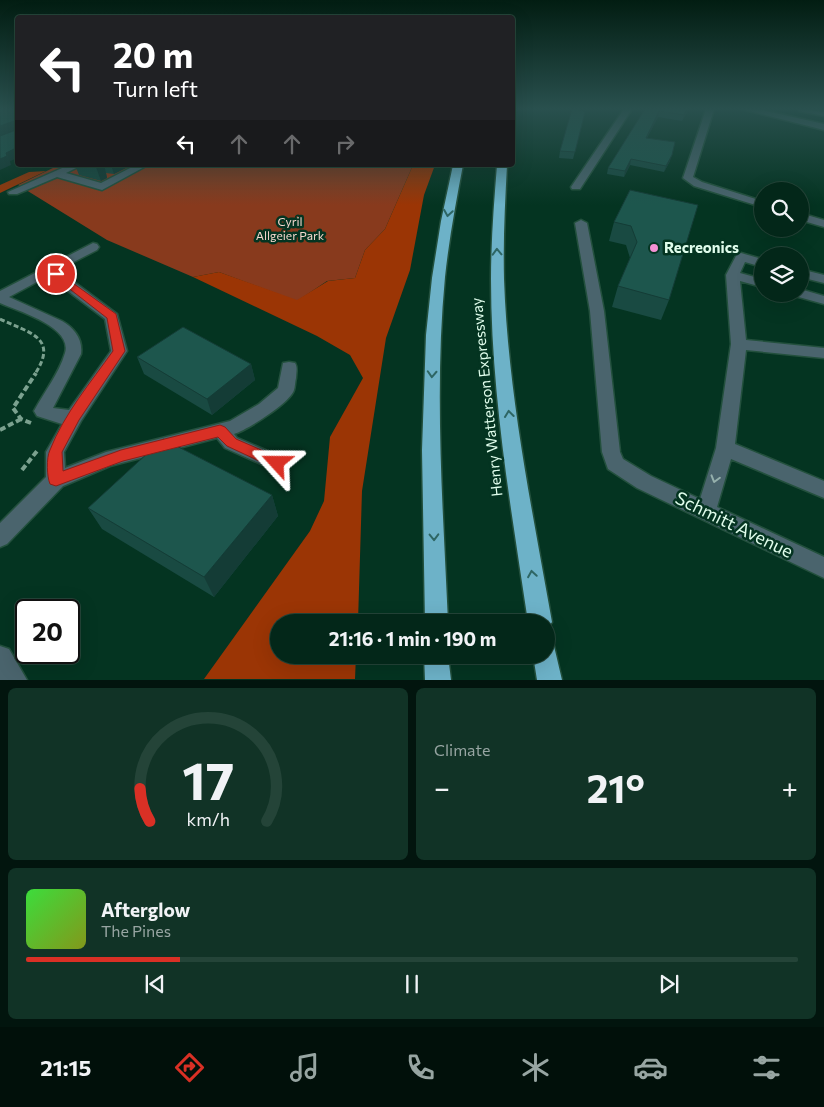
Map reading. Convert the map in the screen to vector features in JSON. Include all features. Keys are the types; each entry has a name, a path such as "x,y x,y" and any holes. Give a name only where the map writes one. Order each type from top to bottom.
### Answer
{"highway":[{"path":"436,614 432,378 438,287 450,199 458,167"},
{"name":"Henry Watterson Expressway","path":"502,167 496,227 498,300 504,378 516,471 539,614"},
{"path":"437,664 438,680"},
{"path":"547,664 550,680"}],"street":[{"path":"576,187 607,141"},
{"path":"700,141 688,178 698,184 754,202"},
{"path":"13,192 72,167"},
{"path":"57,174 102,187 139,167"},
{"path":"809,219 824,224"},
{"name":"Schmitt Avenue","path":"581,223 597,310 612,457 615,464 644,482 824,568"},
{"path":"0,297 93,247"},
{"path":"706,511 725,448 739,344 733,275 741,257 754,261"},
{"path":"49,270 112,317 119,351 74,417 55,452 56,480"},
{"path":"733,275 754,281"},
{"path":"809,275 824,279"},
{"path":"809,296 824,300"},
{"path":"0,297 58,325 70,334 74,349 64,374 51,393 43,411 59,417 74,417"},
{"path":"739,344 824,353"},
{"path":"0,537 56,480 106,460 235,427 242,423 265,409 286,390 289,367"},
{"path":"220,431 231,443 277,463"},
{"path":"725,448 824,490"},
{"path":"0,658 15,680"}],"path":[{"path":"0,319 36,337 42,344 45,354 42,363 13,408 21,418 30,424 38,422"},
{"path":"0,430 21,418"},
{"path":"22,470 40,447"}],"green space":[{"name":"Cyril Allgeier Park","path":"55,167 412,167 385,229 365,250 355,278 327,281 297,301 219,272 193,277 107,240 18,185"}],"shaded area":[{"path":"412,167 434,167 424,195 410,270 386,338 362,491 358,614 270,614 270,664 356,664 355,679 204,679 310,531 324,501 330,437 363,378 350,355 317,336 193,277 219,272 297,300 328,281 355,278 365,250 385,229"},
{"path":"46,171 0,193 0,185 29,172"}],"building":[{"path":"0,141 15,141 15,148 6,153 7,156 0,159"},
{"path":"563,141 578,141 575,152 560,151"},
{"path":"625,141 675,142 672,155 666,166 631,159 625,171 608,168"},
{"path":"630,190 698,205 669,300 618,286 637,242 631,226 614,222"},
{"path":"183,327 251,364 207,399 137,357"},
{"path":"163,439 272,495 204,577 88,508"}],"place":[{"name":"Recreonics","path":"654,248"}],"route":[{"path":"56,274 112,317 119,351 74,417 55,452 56,480 106,460 220,431 231,443 277,463"}]}
